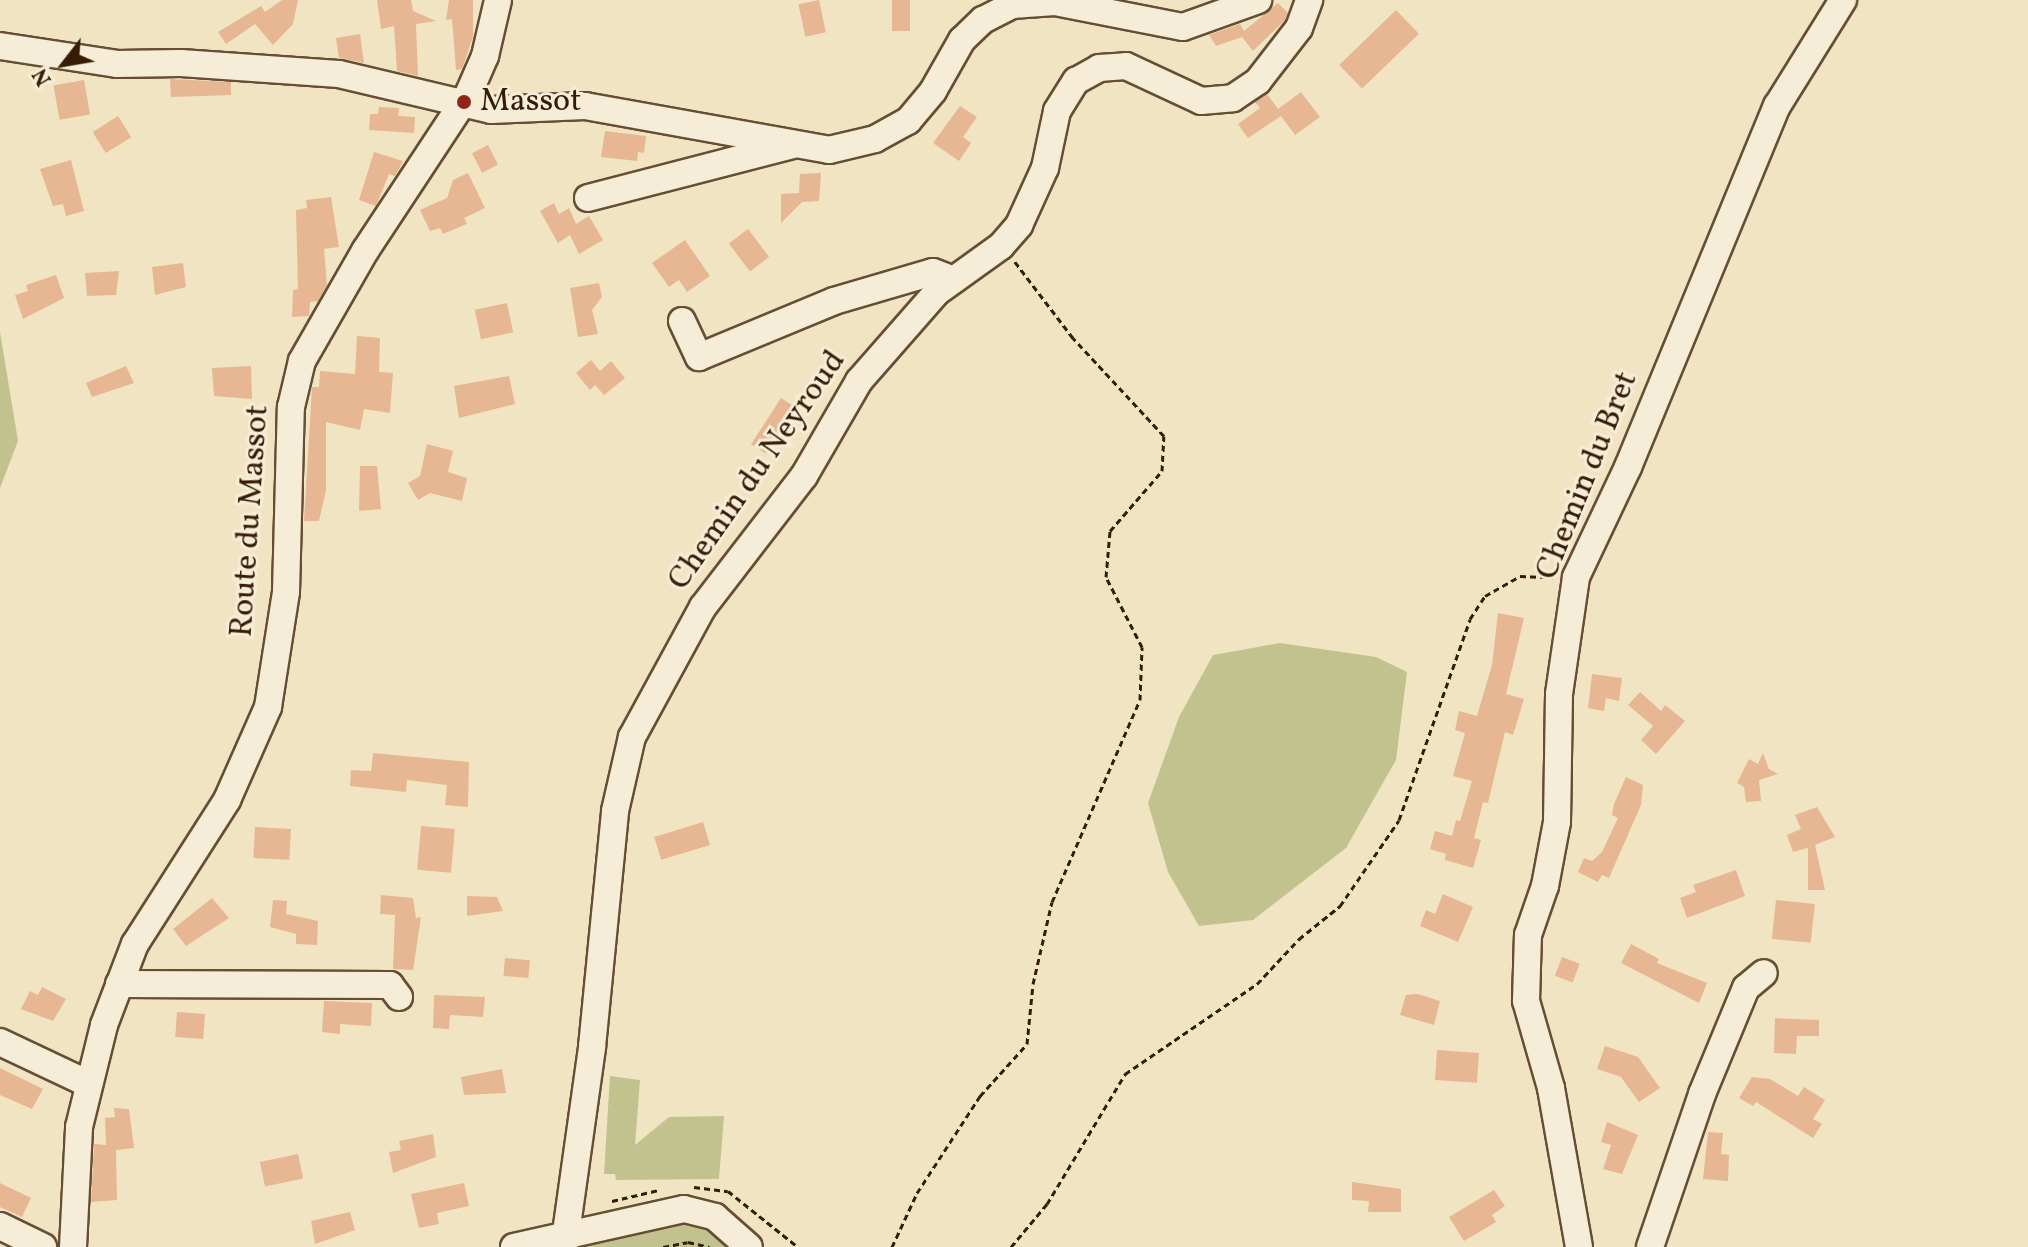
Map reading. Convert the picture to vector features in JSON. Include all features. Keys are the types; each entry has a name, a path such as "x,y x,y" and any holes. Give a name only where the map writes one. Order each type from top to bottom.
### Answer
{"street":[{"name":"Route du Massot","path":"73,1247 79,1127 119,984 135,944 227,800 268,707 286,592 291,407 302,361 365,251 464,102 485,56 498,0"},
{"path":"0,46 117,64 181,63 339,74 491,110 585,106 829,150 875,139 908,121 933,91 962,40 983,20 1012,5 1055,2 1183,27 1258,0"},
{"name":"Chemin du Neyroud","path":"564,1241 592,1047 615,811 632,737 703,607 804,476 859,381 954,280 1001,246 1019,225 1045,168 1057,111 1076,81 1099,68 1126,66 1201,101 1233,98 1258,81 1299,28 1309,0"},
{"name":"Chemin du Bret","path":"1579,1247 1551,1088 1526,1001 1528,935 1545,886 1557,822 1559,694 1576,577 1628,467 1777,106 1843,0"},
{"path":"588,198 798,143"},
{"path":"682,321 699,357 834,301 933,272 954,280"},
{"path":"1650,1247 1746,988 1764,973"},
{"path":"119,984 390,985 399,997"},
{"path":"0,1042 89,1084"},
{"path":"514,1247 564,1241 684,1209 715,1217 749,1247"},
{"path":"0,1226 43,1247"}],"path":[{"path":"892,1247 917,1193 972,1108 1027,1044 1033,984 1052,902 1140,700 1142,647 1106,577 1110,531 1162,471 1164,436 1073,338 1001,246"},
{"path":"1011,1247 1047,1204 1125,1074 1257,984 1299,939 1340,906 1399,820 1470,619 1485,596 1520,576 1576,577"},
{"path":"663,1247 688,1242 709,1247"}],"green space":[{"path":"0,332 18,441 0,488"},
{"path":"1280,643 1376,657 1407,672 1396,760 1346,848 1253,920 1199,926 1168,872 1148,803 1179,717 1213,655"},
{"path":"610,1076 640,1080 635,1145 669,1117 724,1116 719,1179 616,1180 615,1174 604,1174"},
{"path":"688,1221 716,1230 732,1247 575,1247"}],"building":[{"path":"282,0 298,0 293,24 273,45 255,24 226,44 218,32 261,6 265,12"},
{"path":"377,0 411,0 413,11 436,21 416,24 418,76 397,71 394,26 381,29"},
{"path":"449,0 473,0 473,37 462,69 456,70 452,19 446,20"},
{"path":"819,0 826,32 805,37 798,4"},
{"path":"892,0 910,0 910,31 892,31"},
{"path":"1278,3 1288,13 1285,20 1253,51 1242,37 1216,46 1209,35 1240,24 1244,31"},
{"path":"1396,10 1419,34 1362,89 1339,65"},
{"path":"360,34 364,63 339,58 336,38"},
{"path":"170,79 231,82 231,95 171,97"},
{"path":"84,80 90,114 60,120 53,85"},
{"path":"1301,92 1320,117 1295,135 1281,116 1248,138 1238,124 1260,108 1255,102 1267,94 1278,109"},
{"path":"960,106 977,117 963,137 971,143 959,161 933,143"},
{"path":"379,107 399,108 398,116 415,117 414,133 369,130 370,114 378,114"},
{"path":"118,116 131,137 106,153 93,132"},
{"path":"605,131 646,136 644,153 638,152 637,161 601,157"},
{"path":"488,145 498,165 482,173 472,153"},
{"path":"374,152 403,161 395,176 389,174 376,206 359,200"},
{"path":"71,160 84,211 66,216 63,204 53,206 40,169"},
{"path":"468,173 485,208 464,218 467,224 443,234 440,228 430,231 420,210 447,198 453,180"},
{"path":"821,173 819,201 802,202 781,223 781,194 799,193 800,174"},
{"path":"331,197 339,247 324,249 327,285 318,301 310,302 309,316 292,317 293,290 298,289 296,210 307,208 306,200"},
{"path":"554,203 559,214 569,208 576,224 589,216 603,240 579,254 570,235 558,243 540,211"},
{"path":"748,229 769,257 750,271 729,243"},
{"path":"685,240 710,276 687,292 679,280 669,287 652,263"},
{"path":"183,263 186,287 155,295 152,267"},
{"path":"119,271 116,295 87,296 85,273"},
{"path":"56,275 64,298 23,319 15,295 28,291 26,285"},
{"path":"599,283 602,297 592,310 598,334 578,337 570,288"},
{"path":"507,303 513,332 481,339 475,310"},
{"path":"357,336 380,338 379,372 393,373 390,413 364,409 360,430 326,422 326,490 319,521 304,521 312,387 319,387 320,371 355,374"},
{"path":"591,360 600,371 611,361 625,378 604,395 595,385 590,390 576,373"},
{"path":"126,366 134,383 92,397 86,383"},
{"path":"251,366 252,399 214,396 212,368"},
{"path":"509,376 515,404 459,418 454,386"},
{"path":"781,398 795,407 765,453 751,444"},
{"path":"427,444 453,451 448,472 467,478 462,501 430,493 418,500 408,483 420,476"},
{"path":"360,466 377,466 381,509 359,511"},
{"path":"1498,613 1524,618 1506,694 1524,699 1513,735 1505,732 1488,803 1483,802 1474,838 1481,840 1473,868 1445,860 1446,854 1430,849 1435,831 1452,836 1472,781 1453,776 1465,733 1455,730 1459,711 1477,716 1492,665"},
{"path":"1592,674 1622,678 1619,701 1606,698 1604,711 1588,708"},
{"path":"1640,692 1661,711 1665,705 1685,721 1656,754 1641,740 1653,726 1628,705"},
{"path":"373,753 469,762 468,807 445,805 447,785 407,780 406,792 350,786 351,770 371,771"},
{"path":"1763,753 1769,769 1778,774 1759,780 1761,801 1746,802 1744,787 1737,783 1749,759 1758,764"},
{"path":"1626,777 1643,785 1641,805 1609,878 1602,875 1598,882 1578,872 1584,858 1592,861 1602,852 1618,818 1612,815 1614,804"},
{"path":"1817,807 1835,837 1815,845 1825,890 1808,890 1808,848 1793,852 1787,835 1801,829 1795,815"},
{"path":"703,822 710,845 661,860 654,837"},
{"path":"421,826 455,829 451,873 417,870"},
{"path":"255,827 291,829 289,860 253,858"},
{"path":"1736,870 1745,896 1687,918 1680,898 1696,892 1693,885"},
{"path":"1443,894 1473,907 1458,942 1420,926 1426,910 1435,914"},
{"path":"381,895 413,898 416,918 421,917 413,970 393,969 395,915 380,914"},
{"path":"467,896 497,897 503,911 467,916"},
{"path":"212,898 229,918 186,946 173,929"},
{"path":"273,900 287,901 286,914 318,921 317,945 296,944 296,934 270,927"},
{"path":"1776,900 1815,904 1811,943 1772,939"},
{"path":"1631,944 1659,959 1657,963 1707,983 1699,1003 1621,963"},
{"path":"1562,957 1580,964 1573,982 1555,976"},
{"path":"505,958 530,960 528,978 503,976"},
{"path":"42,987 66,999 53,1021 21,1009 30,991 38,995"},
{"path":"1418,994 1440,1001 1434,1025 1400,1015 1406,995"},
{"path":"434,995 485,997 483,1017 450,1015 449,1029 433,1028"},
{"path":"324,1001 372,1003 371,1026 340,1024 340,1034 322,1032"},
{"path":"177,1012 205,1014 203,1039 175,1037"},
{"path":"1775,1018 1819,1020 1819,1036 1797,1036 1796,1054 1774,1053"},
{"path":"1605,1046 1638,1057 1660,1088 1639,1102 1621,1077 1597,1069"},
{"path":"1437,1050 1479,1053 1477,1083 1435,1080"},
{"path":"0,1068 43,1089 32,1109 0,1095"},
{"path":"502,1069 506,1093 464,1095 461,1077"},
{"path":"1752,1077 1770,1079 1798,1096 1804,1087 1825,1100 1813,1119 1822,1124 1813,1138 1756,1102 1753,1106 1739,1098"},
{"path":"114,1108 129,1109 134,1148 116,1150 117,1200 91,1202 94,1144 106,1145 105,1118 115,1117"},
{"path":"1607,1122 1638,1135 1622,1174 1603,1169 1611,1145 1601,1142"},
{"path":"1708,1132 1723,1133 1721,1154 1729,1155 1728,1181 1703,1179"},
{"path":"433,1134 436,1157 393,1173 389,1152 401,1150 399,1141"},
{"path":"298,1154 303,1178 265,1187 260,1162"},
{"path":"1352,1182 1401,1189 1401,1212 1368,1212 1369,1201 1352,1200"},
{"path":"0,1183 31,1198 22,1217 0,1207"},
{"path":"464,1183 469,1206 437,1213 439,1224 419,1228 411,1194"},
{"path":"1494,1190 1505,1206 1492,1215 1496,1222 1464,1241 1449,1217"},
{"path":"350,1212 355,1230 315,1244 311,1221"}],"place":[{"name":"Massot","path":"464,102"}]}
